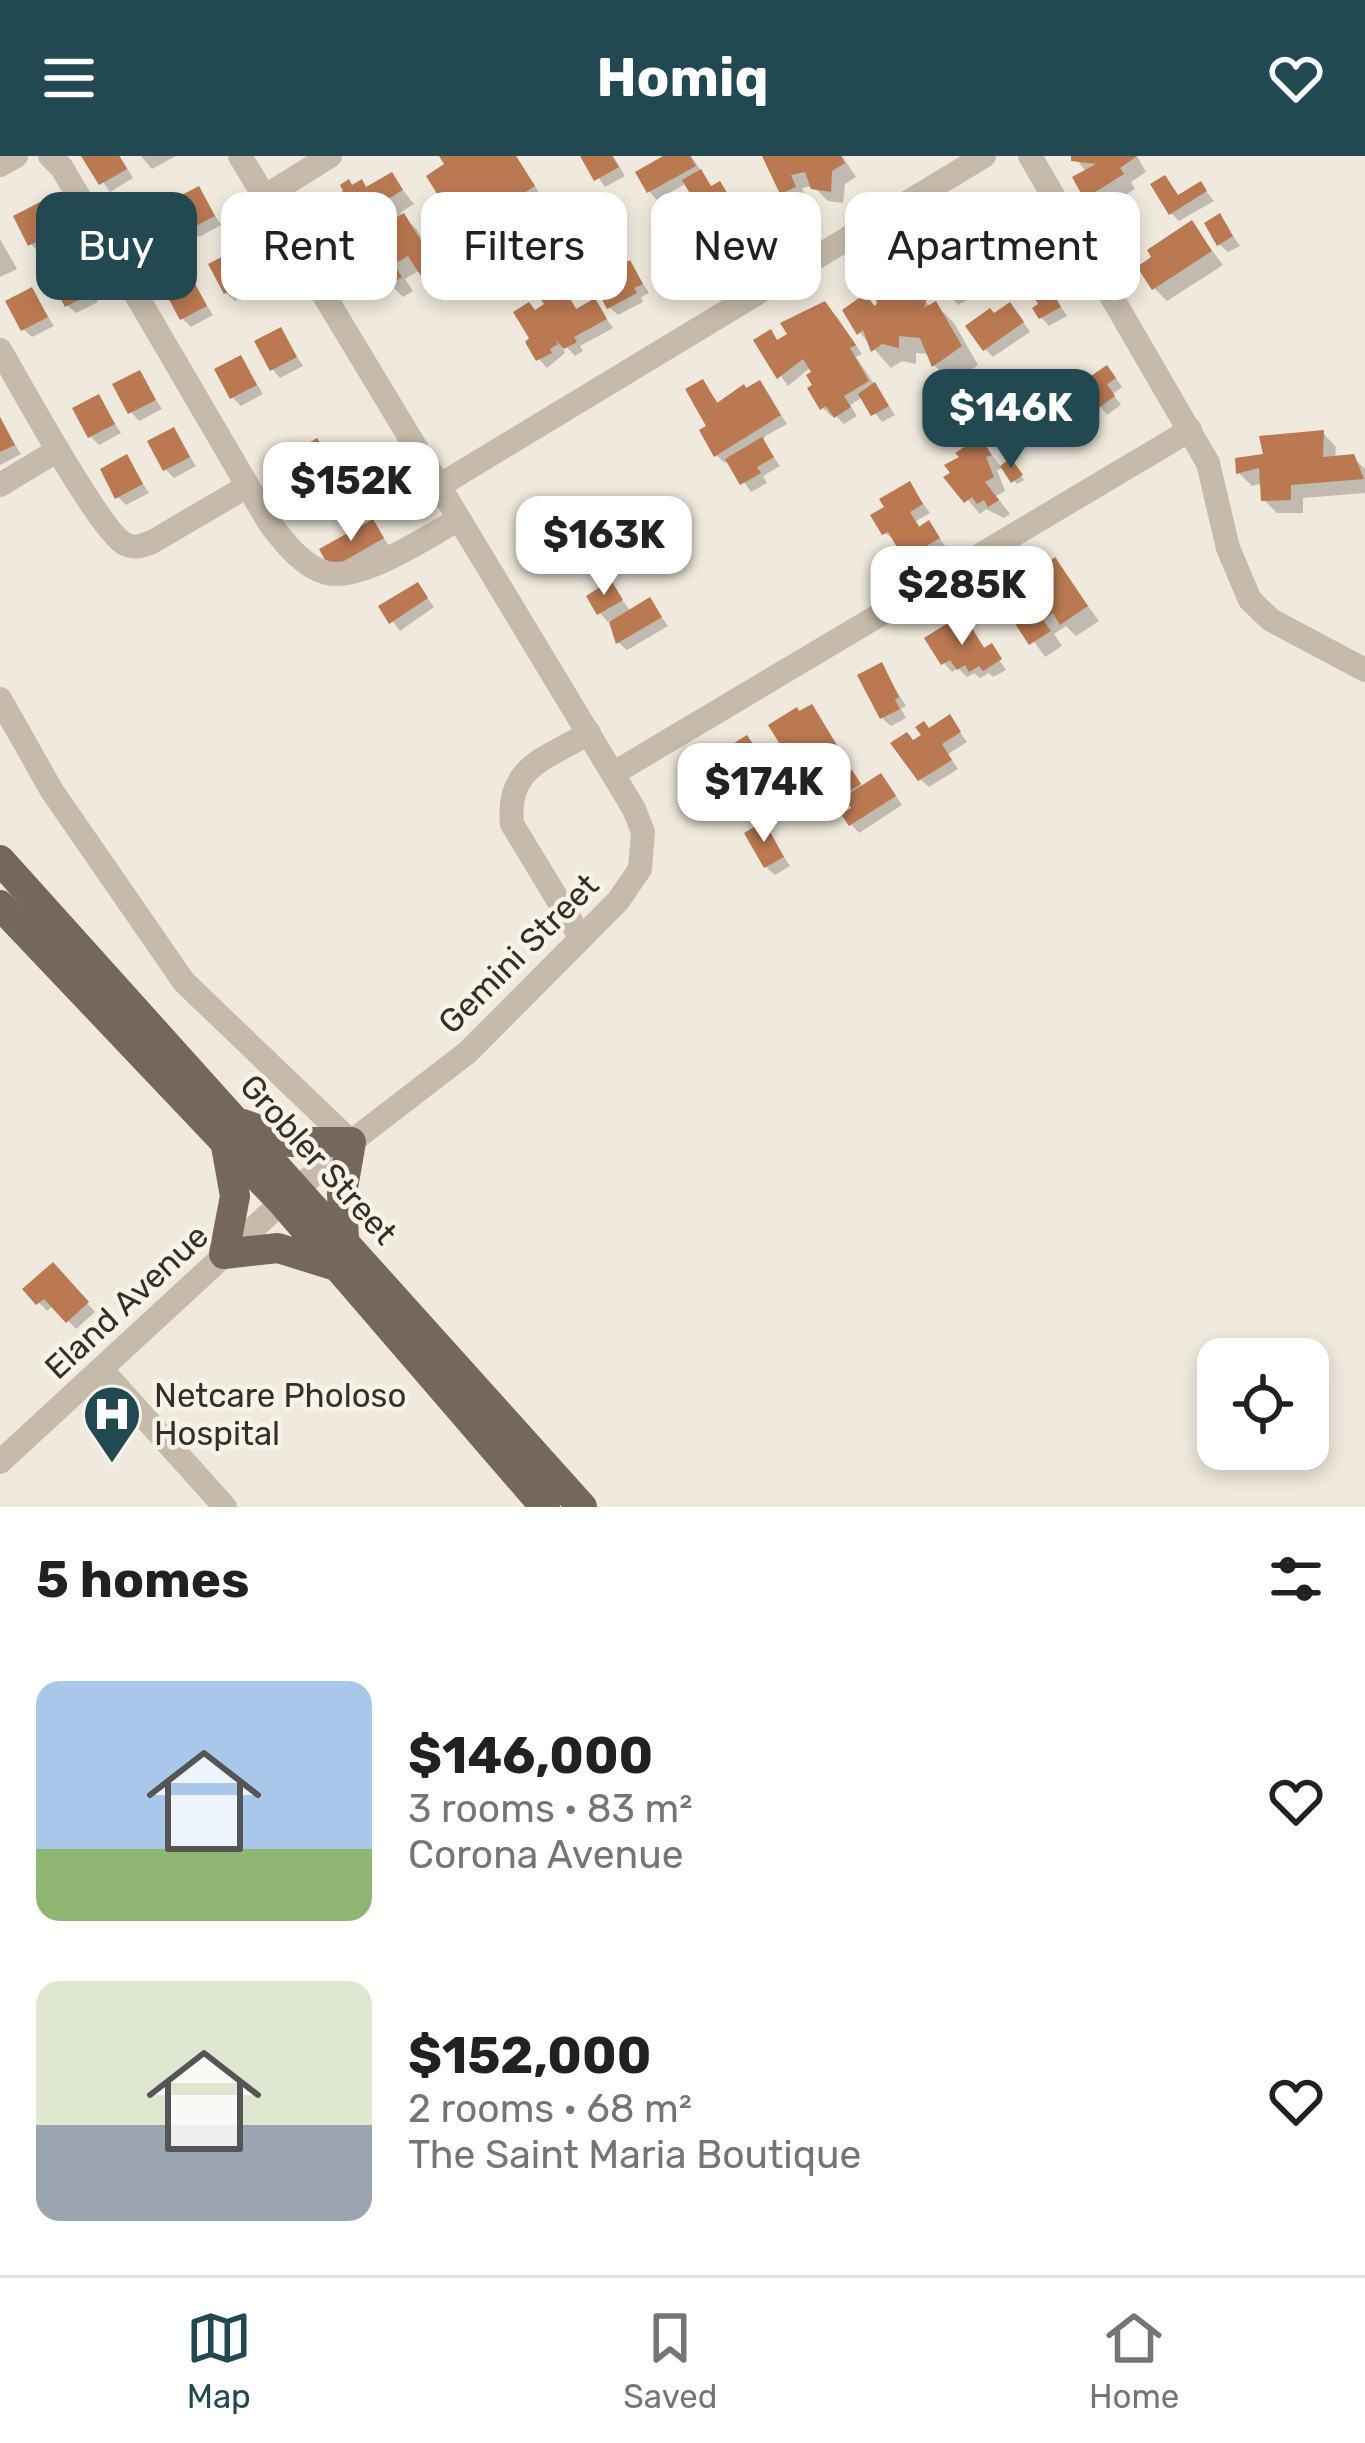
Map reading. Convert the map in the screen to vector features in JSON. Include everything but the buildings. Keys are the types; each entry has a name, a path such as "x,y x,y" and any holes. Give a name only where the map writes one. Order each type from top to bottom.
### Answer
{"main road":[{"name":"Grobler Street","path":"0,860 340,1253 545,1507"},
{"name":"Grobler Street","path":"0,905 232,1132"},
{"path":"232,1132 291,1142 350,1142 340,1253 278,1249 224,1254 236,1196 232,1132"},
{"name":"Grobler Street","path":"340,1253 582,1507"}],"street":[{"path":"0,165 16,156"},
{"path":"50,156 62,168 246,487 284,542 306,562 331,574 366,568 458,520"},
{"name":"Gemini Street","path":"239,156 260,192"},
{"path":"271,192 331,156"},
{"path":"437,488 984,156"},
{"path":"1030,156 1208,463 1228,548 1250,600 1271,620 1365,670"},
{"name":"Gemini Street","path":"290,1195 350,1142 468,1052 631,887 640,869 643,832 614,773 325,300"},
{"path":"0,350 58,450 117,539 128,546 139,548 152,542 246,487"},
{"path":"614,773 1190,430"},
{"path":"0,485 58,450"},
{"path":"0,699 52,791 184,982 350,1142"},
{"path":"581,938 512,824 510,807 513,786 524,772 589,733"},
{"name":"Eland Avenue","path":"0,1462 290,1195"},
{"path":"102,1370 225,1507"}],"place":[{"name":"Netcare Pholoso Hospital","path":"112,1465"}]}
